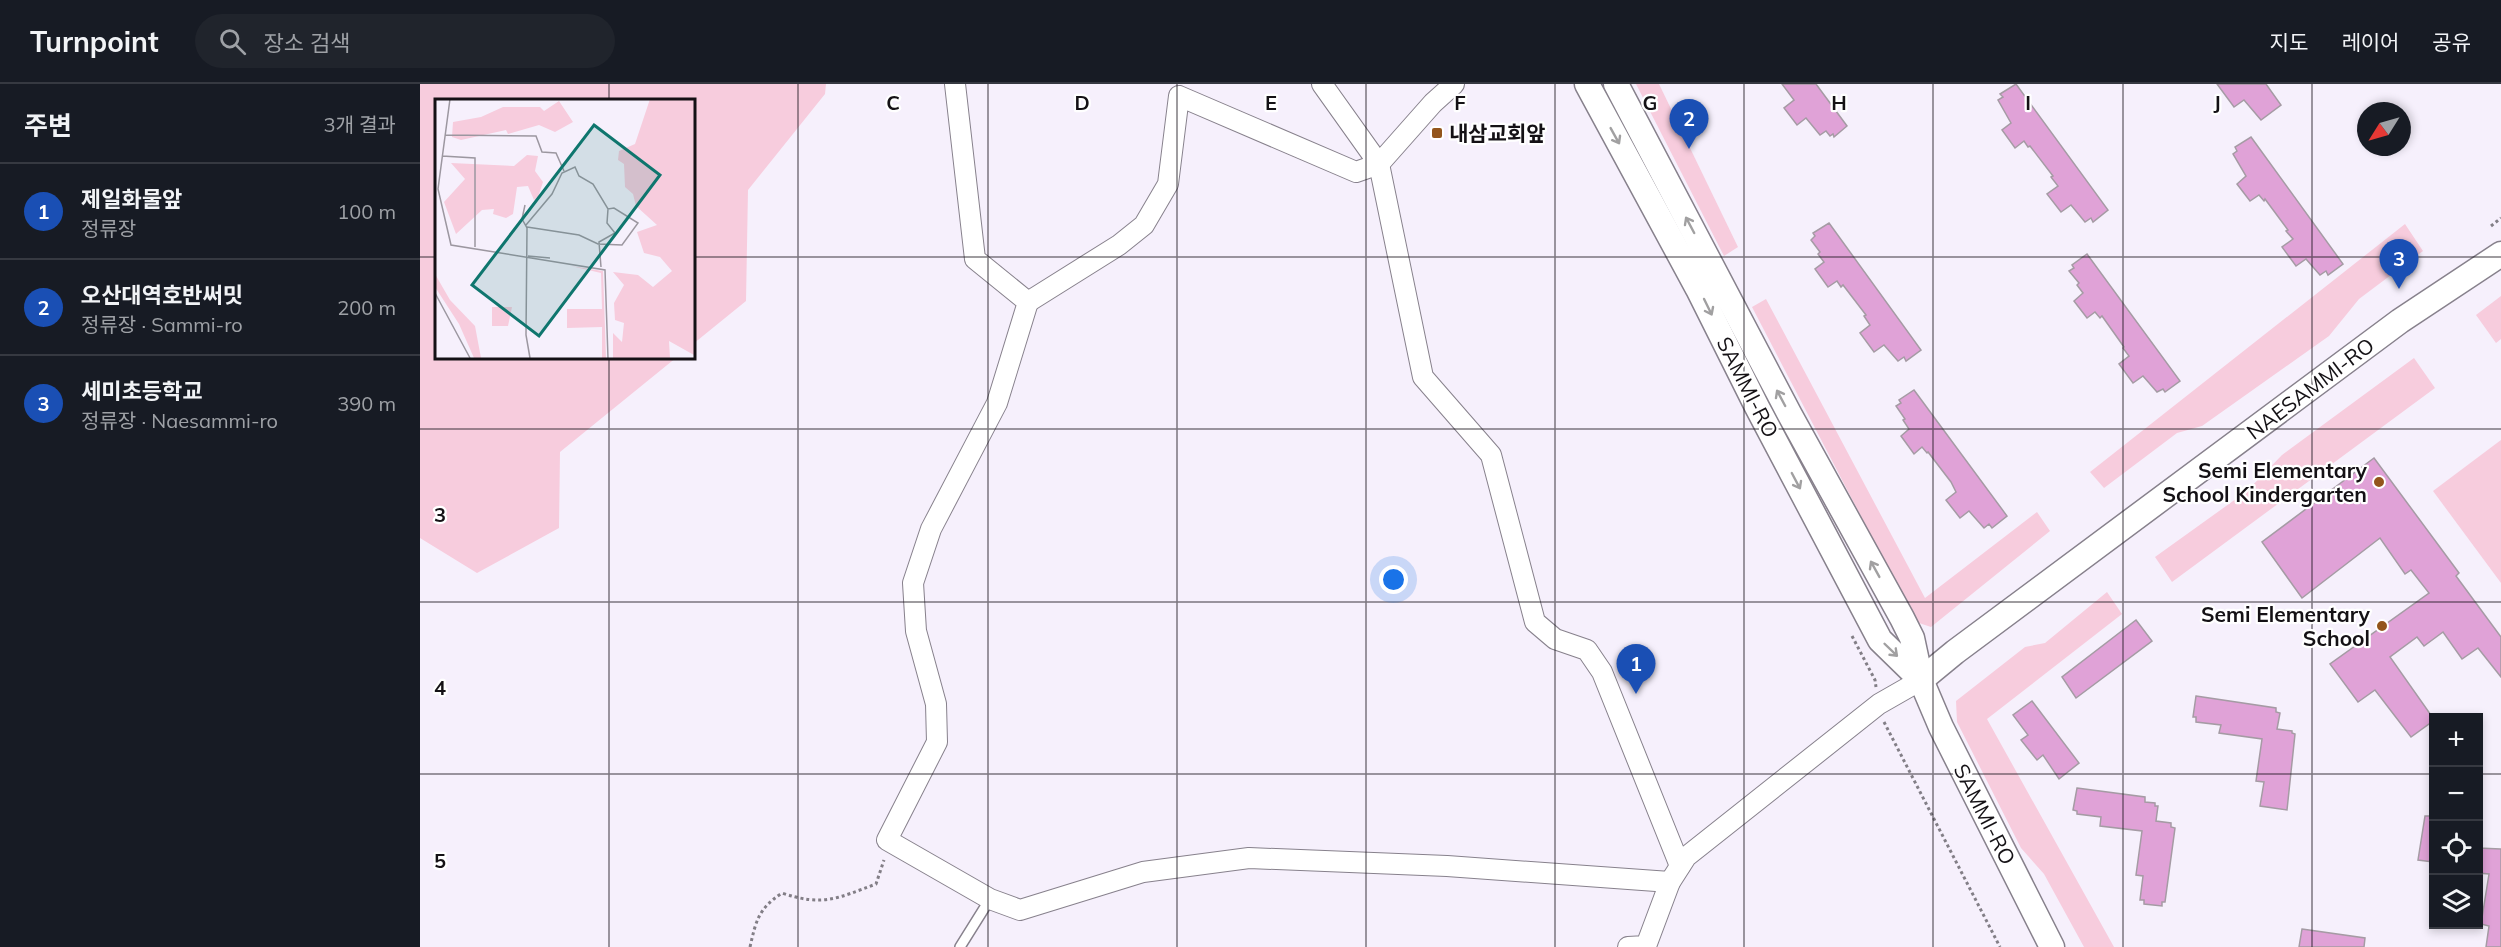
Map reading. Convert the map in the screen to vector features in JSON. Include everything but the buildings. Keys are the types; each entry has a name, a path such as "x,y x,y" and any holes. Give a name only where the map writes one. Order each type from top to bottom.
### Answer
{"street":[{"path":"955,84 975,259 1028,302"},
{"path":"1322,84 1380,164 1423,377 1491,455 1535,622 1555,639 1587,650 1602,672 1675,874"},
{"path":"1454,84 1433,103 1380,164 1356,172 1179,96 1168,184 1144,225 1119,245 1028,302 997,403 932,529 913,583 916,631 936,704 937,742 887,840 990,899 1020,910 1143,872 1249,858 1675,874"},
{"name":"SAMMI-RO","path":"1587,84 1694,280 1757,407 1880,640 1921,680"},
{"name":"SAMMI-RO","path":"1616,84 1790,416 1902,618 1912,638 1921,680 1941,727 2052,947"},
{"name":"NAESAMMI-RO","path":"1921,680 1955,652 2400,321 2501,254"},
{"path":"1628,947 1646,946 1675,874 1686,857 1879,704 1921,680"}],"lane":[{"path":"960,947 990,899"}],"path":[{"path":"2491,226 2501,218"},
{"path":"1847,627 1875,680 1881,715 2000,947"},
{"path":"750,947 757,918 769,902 782,893 801,900 830,901 876,884 886,855 887,840"}],"shaded area":[{"path":"420,84 826,84 825,94 748,190 746,301 694,343 694,99 435,99 435,358 676,358 560,452 559,528 477,573 420,538"},
{"path":"1636,84 1659,84 1738,247 1724,256"},
{"path":"2405,224 2423,251 2359,299 2329,336 2202,426 2177,433 2104,488 2090,472"},
{"path":"2501,296 2501,339 2496,343 2476,315"},
{"path":"1766,299 1925,598 2037,512 2050,531 1931,627 1916,622 1752,307"},
{"path":"2414,358 2435,388 2172,582 2155,557 2247,491 2282,455"},
{"path":"2501,440 2501,583 2433,491"},
{"path":"2107,592 2122,614 1987,719 2114,947 2084,947 2044,874 2021,848 1957,722 1956,701 2025,647 2045,643"}],"place":[{"name":"내삼교회앞","path":"1437,133"},
{"name":"오산대역호반써밋","path":"1689,149"},
{"name":"세미초등학교","path":"2399,289"},
{"name":"Semi Elementary School Kindergarten","path":"2379,482"},
{"name":"Semi Elementary School","path":"2382,626"},
{"name":"제일화물앞","path":"1636,694"}]}
